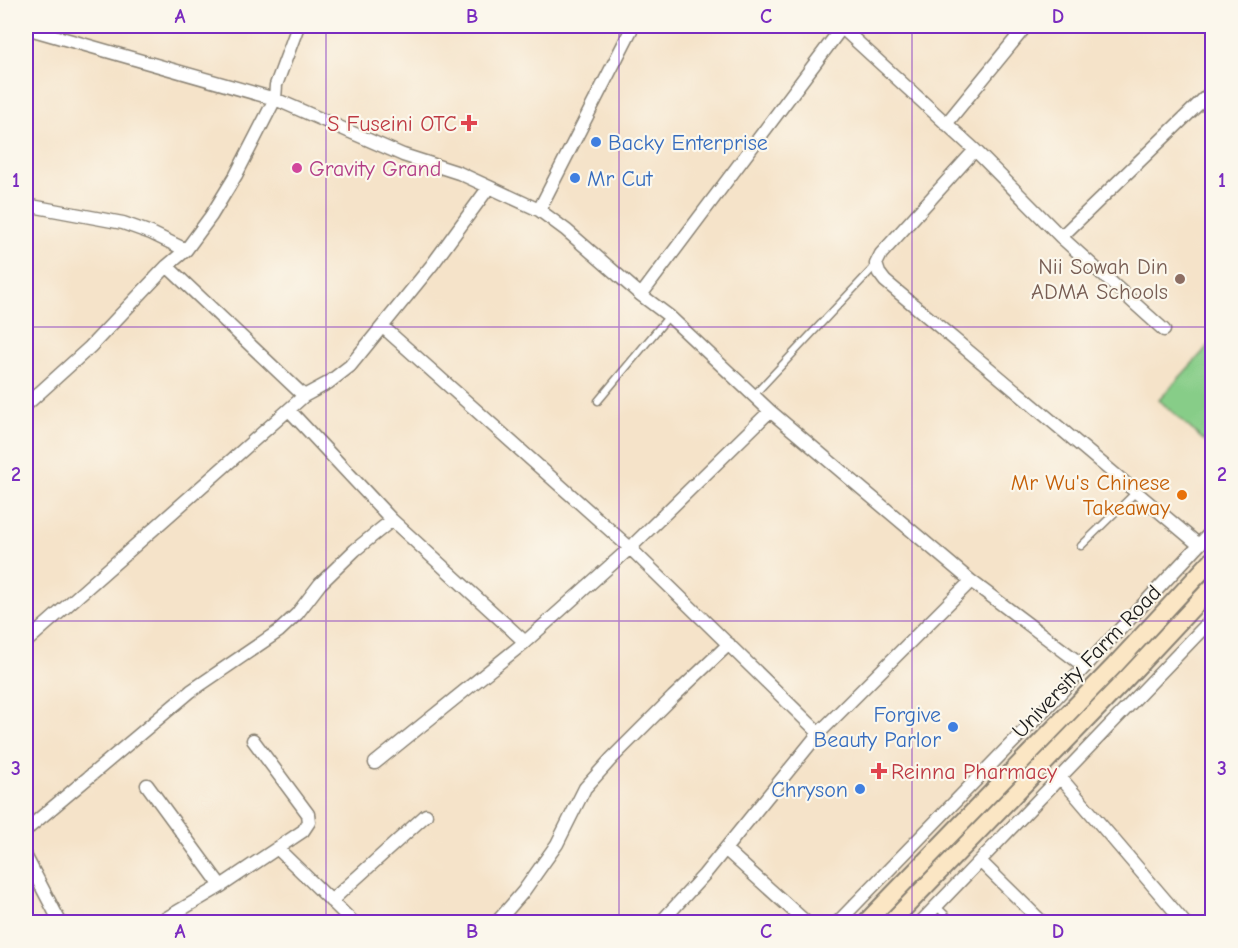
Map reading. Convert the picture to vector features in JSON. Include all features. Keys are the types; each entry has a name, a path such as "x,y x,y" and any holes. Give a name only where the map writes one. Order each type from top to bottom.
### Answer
{"street":[{"path":"26,405 90,347 167,266 186,250 211,216 236,175 275,99 276,85 298,26"},
{"path":"539,210 633,26"},
{"path":"641,295 841,26 975,150 1061,237 1164,330"},
{"path":"946,124 1026,26"},
{"path":"26,28 275,99 403,155 459,174 539,210 567,230 641,295 669,316 771,411 971,581 1085,667"},
{"path":"1061,237 1212,91"},
{"path":"975,150 881,254 876,264 879,273 885,281 1199,545"},
{"path":"26,642 303,396 328,383 350,366 432,265 489,187"},
{"path":"26,205 123,224 151,233 186,250"},
{"path":"167,266 303,396"},
{"path":"383,327 630,548 819,733"},
{"path":"289,410 392,520 525,642"},
{"path":"375,763 525,642 630,548 771,411"},
{"path":"26,830 191,691 279,631 297,614 320,584 355,550 392,520"},
{"path":"838,922 1085,667 1212,531"},
{"name":"University Farm Road","path":"866,922 1114,666 1212,560"},
{"path":"662,922 725,849 819,733 971,581"},
{"name":"University Farm Road","path":"891,922 1212,587"},
{"path":"921,922 1212,619"},
{"path":"497,922 523,892 557,844 585,788 673,696 729,644"},
{"path":"160,922 278,849 303,831 309,822 308,814 253,740"},
{"path":"1060,777 1184,922"},
{"path":"147,785 221,886"},
{"path":"332,901 426,814"},
{"path":"278,849 353,922"},
{"path":"725,849 806,922"},
{"path":"26,857 60,922"},
{"path":"980,861 1042,922"}],"lane":[{"path":"754,396 876,264"},
{"path":"598,401 669,316"},
{"path":"1081,546 1136,492"},
{"path":"936,906 953,922"}],"green space":[{"path":"1212,342 1212,448 1159,400"}],"place":[{"name":"S Fuseini OTC","path":"469,123"},
{"name":"Backy Enterprise","path":"596,142"},
{"name":"Gravity Grand","path":"297,168"},
{"name":"Mr Cut","path":"575,178"},
{"name":"Nii Sowah Din ADMA Schools","path":"1180,279"},
{"name":"Mr Wu's Chinese Takeaway","path":"1182,495"},
{"name":"Forgive Beauty Parlor","path":"953,727"},
{"name":"Reinna Pharmacy","path":"879,771"},
{"name":"Chryson","path":"860,789"}]}
